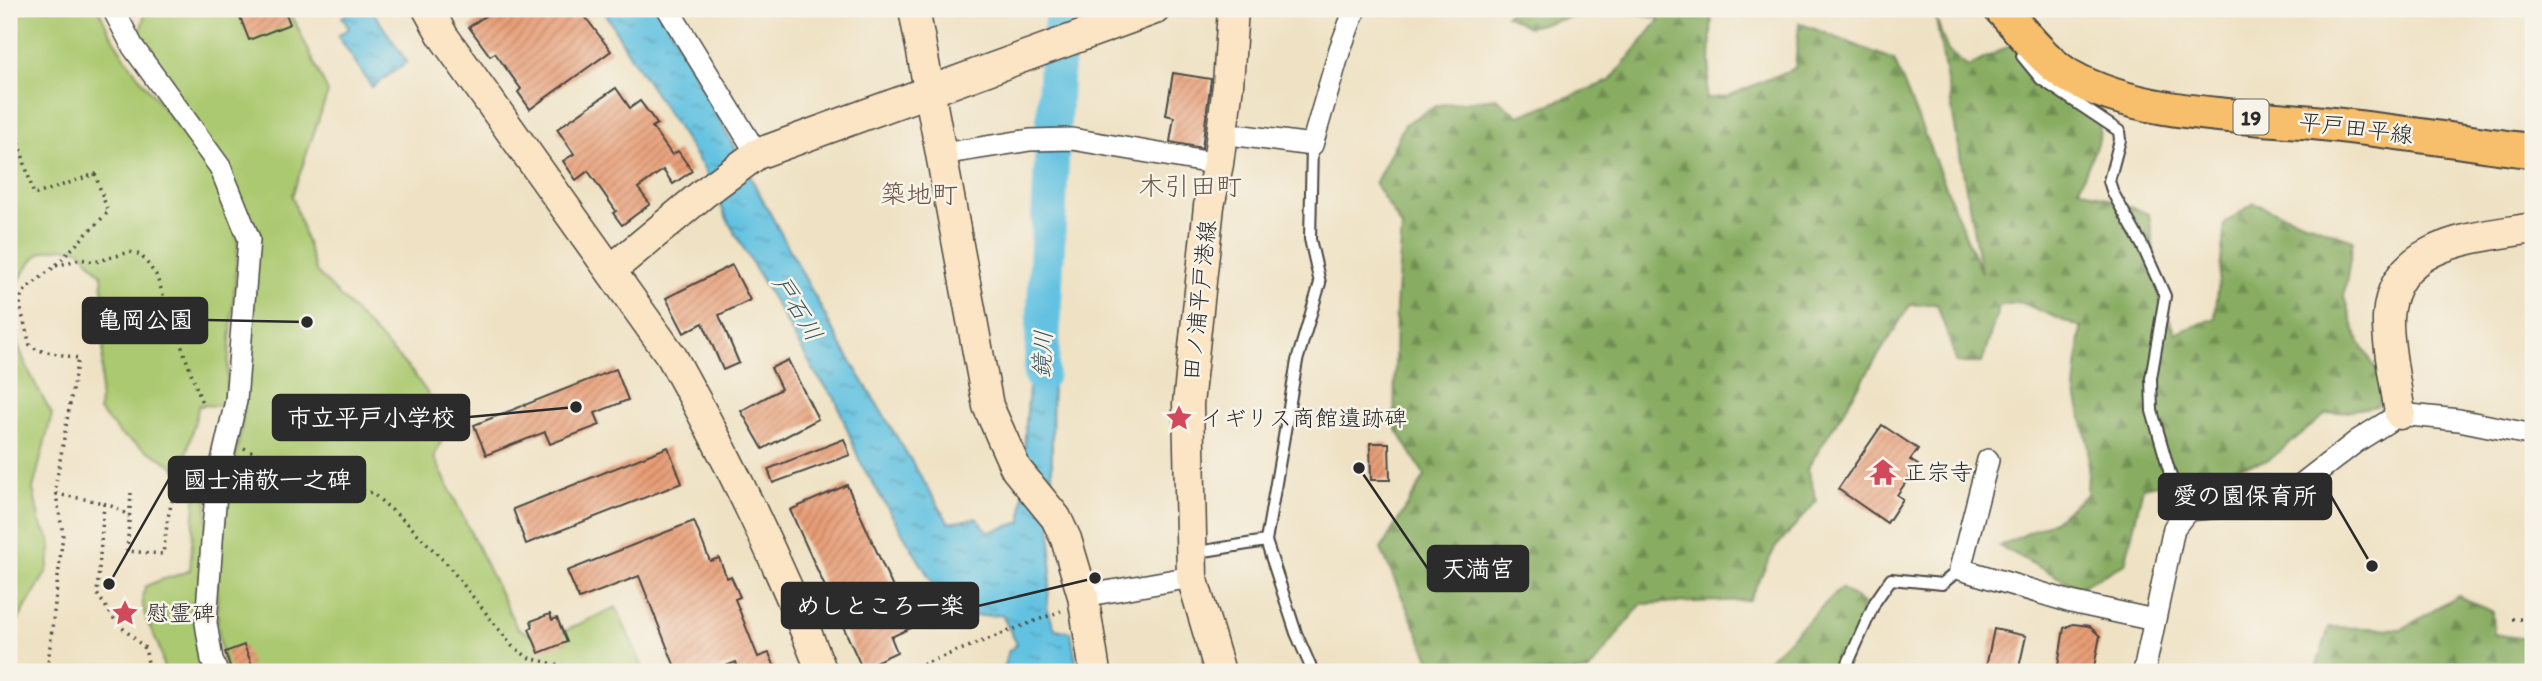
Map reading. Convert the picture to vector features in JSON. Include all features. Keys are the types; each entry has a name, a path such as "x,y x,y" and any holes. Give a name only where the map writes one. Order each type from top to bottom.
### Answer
{"main road":[{"name":"平戸田平線","path":"2002,17 2068,75 2125,99 2188,111 2320,123 2533,151"}],"street":[{"path":"113,9 133,47 220,167 249,239 236,401 217,483 206,623 212,660 217,672"},
{"path":"428,9 443,36 671,357 702,411 802,623 822,672"},
{"path":"668,9 757,154"},
{"path":"914,9 988,406 1016,469 1056,518 1066,539 1075,603 1095,672"},
{"path":"611,270 704,193 757,154 1155,9"},
{"name":"田ノ浦平戸港線","path":"1220,672 1192,565 1188,404 1209,206 1218,164 1228,85 1233,9"},
{"path":"1222,133 1312,145 1340,48 1355,9"},
{"path":"942,154 1030,140 1072,139 1218,164"},
{"path":"2400,414 2388,320 2391,293 2407,268 2437,248 2533,229"},
{"path":"2144,672 2174,528 2188,510 2265,503 2298,487 2357,441 2400,414 2459,420 2533,435"},
{"path":"1988,460 1960,569 2059,599 2154,620"},
{"path":"1075,603 1192,565"}],"lane":[{"path":"2018,50 2041,79 2119,131 2120,140 2109,181 2165,296 2151,378 2152,411 2175,491 2188,510"},
{"path":"1312,145 1310,239 1320,283 1297,360 1266,541 1296,633 1313,672"},
{"path":"1192,565 1266,541"},
{"path":"1844,672 1875,603 1891,579 1942,584 1960,569"}],"path":[{"path":"9,109 34,195 96,174 108,212 54,267 26,289 21,297 20,306 30,345 37,350 78,358 56,494 63,534 47,672"},
{"path":"54,267 80,259 95,262 130,252 141,255 156,275 203,406"},
{"path":"228,441 273,461 372,493 408,524 447,564 512,646 529,658 587,672"},
{"path":"131,493 127,551 163,554 168,517 180,470"},
{"path":"56,494 104,504 122,510 129,517"},
{"path":"104,504 97,594 117,623 143,645 150,672"},
{"path":"903,672 1075,603"},
{"path":"2512,619 2533,620"}],"green space":[{"path":"9,9 99,9 133,68 198,152 216,181 230,212 238,244 225,406 199,405 182,471 203,478 207,483 208,672 164,672 160,650 144,612 145,587 190,570 196,489 172,465 121,435 99,411 105,325 102,275 79,249 51,249 35,258 9,297"},
{"path":"146,9 289,9 328,92 292,196 316,271 413,373 449,424 434,457 517,628 543,641 616,607 645,672 227,672 218,629 217,584 227,495 229,490 237,487 231,477 242,426 256,239 138,41"},
{"path":"1512,9 1608,9 1528,27 1506,15"},
{"path":"1618,9 1712,9 1706,99 1728,96 1795,68 1799,23 1894,60 1981,273 1936,19 1948,51 1968,67 2013,44 2101,104 2099,139 2079,188 2149,214 2160,300 2176,333 2215,318 2225,223 2254,203 2353,240 2344,297 2357,337 2386,386 2377,406 2326,414 2269,460 2143,487 2125,564 2078,588 2000,546 2054,521 2087,494 2089,448 2075,390 2081,328 2020,302 1999,306 1982,363 1957,363 1937,304 1910,305 1807,469 1817,501 1775,548 1749,600 1641,604 1588,672 1435,672 1381,549 1425,476 1394,425 1396,307 1402,227 1375,184 1405,124 1438,105 1496,98 1519,116 1610,81 1660,19"},
{"path":"9,312 21,352 52,414 33,489 40,523 50,539 51,550 47,571 16,624 9,649"},
{"path":"1841,588 1863,603 1858,633 1831,672 1745,672 1765,663"},
{"path":"2458,596 2493,612 2494,634 2533,640 2533,672 2315,672 2329,627 2402,629"}],"water":[{"path":"354,9 371,9 407,62 372,87 338,36 349,28 342,17"},
{"name":"戸石川","path":"603,9 660,9 841,345 949,523 976,518 989,532 1022,522 1025,434 1034,331 1053,325 1051,569 1047,608 1055,629 1071,632 1078,672 1002,672 1008,652 1017,644 1002,615 953,617 860,462 835,398 817,376 728,221 703,167"}],"building":[{"path":"237,9 284,9 290,24 249,40"},
{"path":"495,9 583,9 583,14 611,51 530,109 518,92 521,89 495,53 490,56 469,27"},
{"path":"1173,73 1211,79 1202,148 1170,142 1174,117 1166,115"},
{"path":"616,88 630,108 640,101 657,124 652,127 672,155 678,151 692,171 673,184 663,170 638,188 650,204 622,225 613,213 616,211 588,171 576,180 563,161 574,154 557,129"},
{"path":"732,265 750,300 719,315 739,363 723,370 703,323 684,333 666,298"},
{"path":"788,360 818,419 763,449 741,411 781,389 771,368"},
{"path":"616,369 628,400 595,413 600,425 550,444 545,432 486,455 474,425"},
{"path":"1882,425 1918,449 1910,460 1918,465 1897,495 1903,499 1887,523 1838,489"},
{"path":"844,439 850,455 773,483 768,469"},
{"path":"1370,443 1389,443 1390,480 1371,480"},
{"path":"668,447 682,483 526,544 513,509"},
{"path":"847,485 911,628 891,637 897,652 862,668 790,510"},
{"path":"694,521 710,561 719,558 727,578 731,576 740,597 735,599 758,657 769,653 777,672 722,672 737,665 736,662 710,672 677,672 639,576 579,599 567,571"},
{"path":"550,614 552,620 557,618 567,642 539,653 529,629 533,627 531,621"},
{"path":"2073,624 2089,626 2100,636 2093,672 2057,672 2064,628"},
{"path":"1994,629 2026,636 2018,672 1985,672"},
{"path":"244,645 252,665 232,672 225,652"}],"waterway":[{"name":"鏡川","path":"1041,375 1056,70 1063,9"}],"place":[{"name":"亀岡公園","path":"307,322"},
{"name":"市立平戸小学校","path":"576,407"},
{"name":"イギリス商館遺跡碑","path":"1179,418"},
{"name":"天満宮","path":"1359,468"},
{"name":"正宗寺","path":"1883,472"},
{"name":"愛の園保育所","path":"2372,566"},
{"name":"めしところ一楽","path":"1095,578"},
{"name":"國士浦敬一之碑","path":"109,584"},
{"name":"慰霊碑","path":"125,613"}],"district":[{"name":"木引田町","path":"1190,186"},
{"name":"築地町","path":"919,194"}]}
